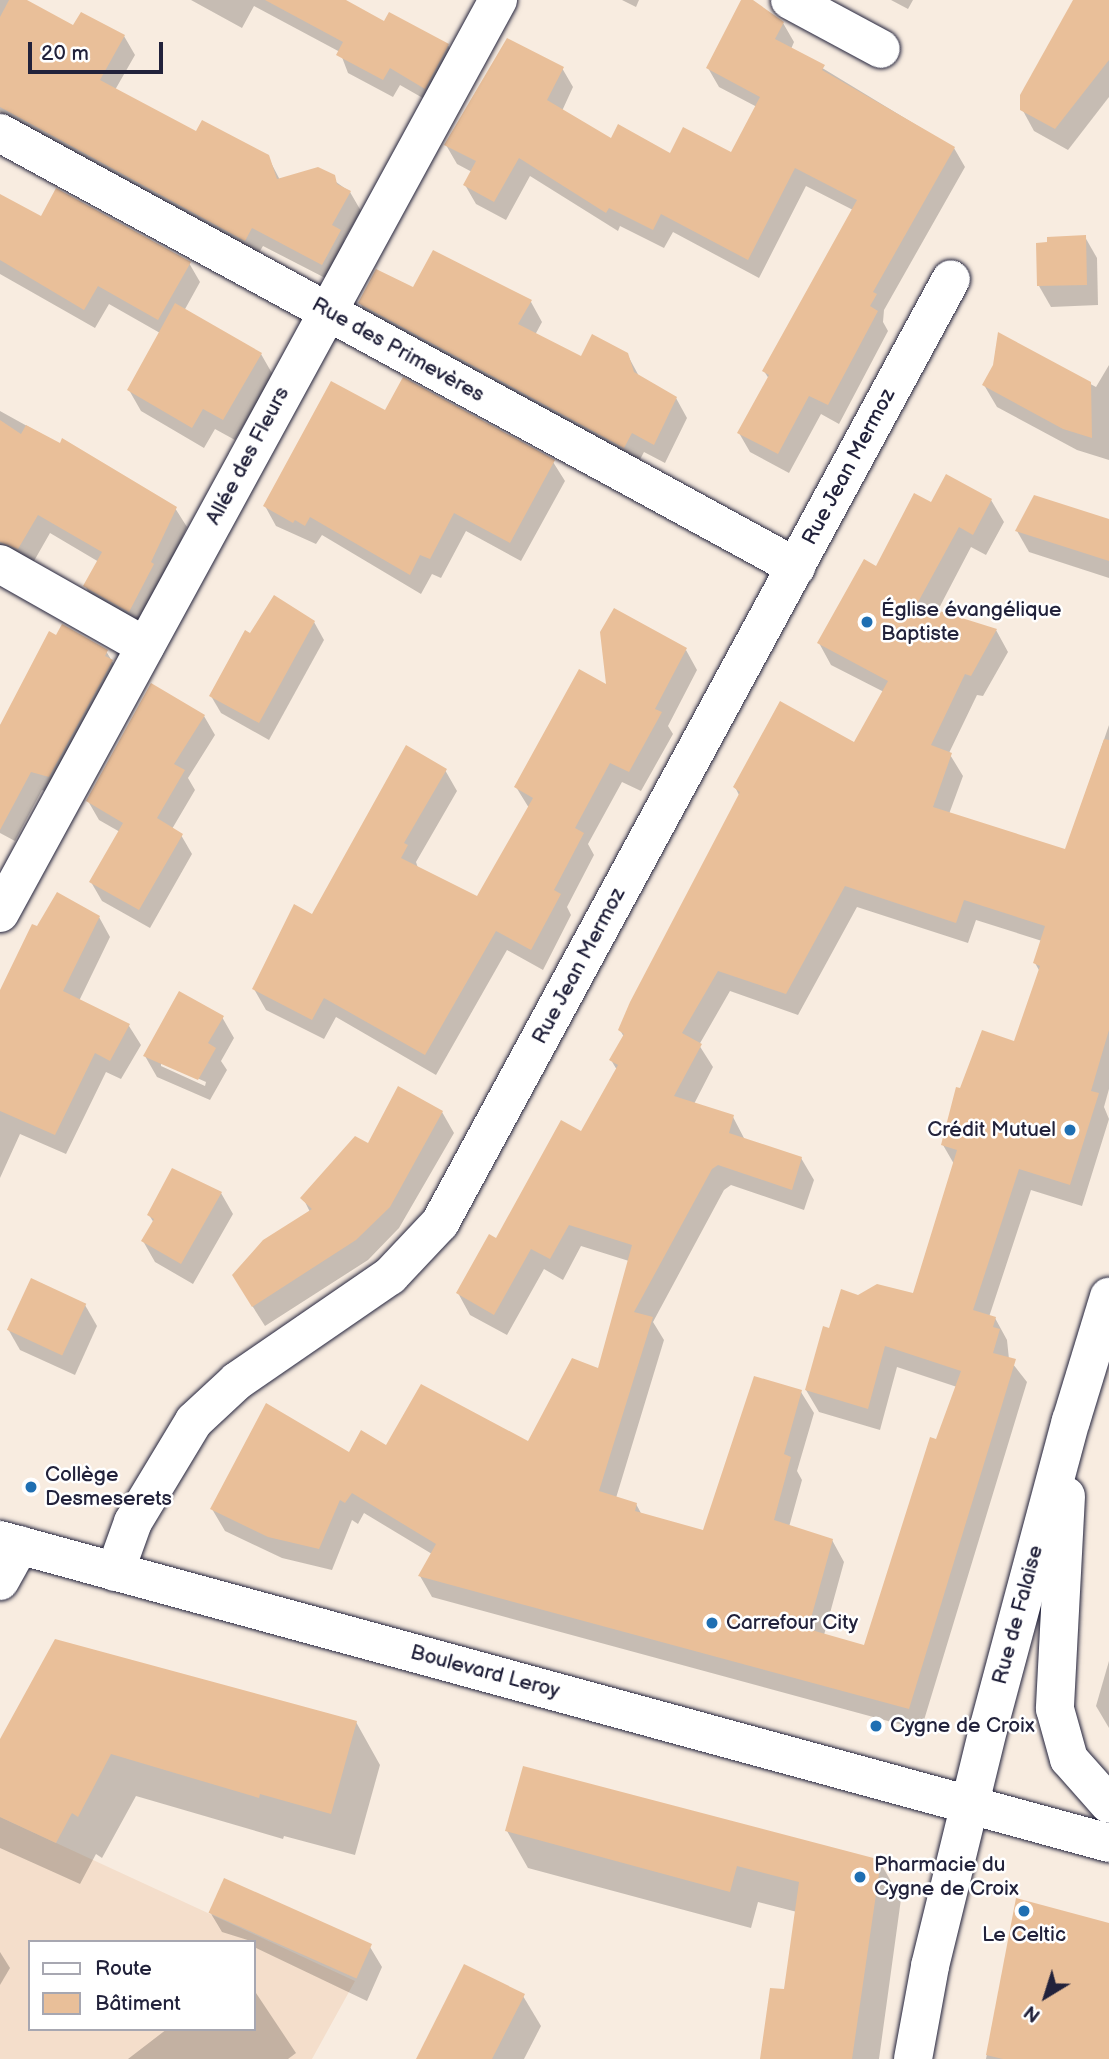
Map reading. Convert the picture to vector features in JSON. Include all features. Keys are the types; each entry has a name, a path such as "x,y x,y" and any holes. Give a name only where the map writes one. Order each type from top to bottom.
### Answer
{"street":[{"name":"Allée des Fleurs","path":"0,913 498,0"},
{"path":"790,0 881,49"},
{"name":"Rue des Primevères","path":"0,133 796,567"},
{"name":"Rue Jean Mermoz","path":"115,1572 133,1521 194,1421 237,1381 390,1276 440,1223 951,279"},
{"path":"0,564 145,646"},
{"name":"Rue de Falaise","path":"913,2059 930,1966 970,1805 1070,1421 1109,1297"},
{"path":"1070,1421 1055,1709 1069,1759 1109,1804"},
{"path":"0,1581 10,1543"},
{"name":"Boulevard Leroy","path":"10,1543 1109,1843"}],"shaded area":[{"path":"0,1817 355,1981 312,2059 0,2059"}],"building":[{"path":"9,0 27,0 73,25 81,12 125,35 100,80 196,131 202,120 269,155 277,179 318,167 335,175 337,184 351,191 332,225 341,230 322,265 252,228 245,241 0,107 0,17"},
{"path":"265,0 346,0 384,21 389,12 449,44 425,89 390,68 383,80 336,55 343,42"},
{"path":"741,0 753,0 784,22 775,39 825,65 822,70 955,147 873,292 877,294 870,306 878,311 828,405 809,396 778,454 737,433 769,375 762,371 857,200 795,168 748,260 661,214 653,230 609,208 606,213 519,158 494,202 463,185 476,161 444,145 507,38 564,67 547,100 611,138 618,124 670,153 683,127 731,152 760,97 706,68"},
{"path":"1073,0 1109,0 1109,60 1055,129 1020,110 1020,95"},
{"path":"56,188 191,262 158,320 98,286 84,310 0,260 0,194 41,216"},
{"path":"1086,235 1087,285 1037,286 1036,243 1047,242 1047,237"},
{"path":"433,250 532,300 518,324 581,356 592,334 628,353 634,372 677,397 654,445 632,433 624,448 358,303 376,269 413,287"},
{"path":"175,303 262,353 223,420 203,409 192,428 127,390"},
{"path":"998,332 1091,382 1092,438 1063,429 982,385 993,365"},
{"path":"403,377 555,460 510,543 454,513 430,559 420,555 410,575 310,517 305,526 295,520 293,523 263,506 331,381 385,410"},
{"path":"0,420 21,434 26,425 60,443 62,438 177,507 151,562 154,564 129,612 83,586 102,552 38,515 18,549 0,542"},
{"path":"946,474 992,499 973,535 959,527 917,604 997,629 971,676 965,674 931,745 952,753 933,807 1065,849 1104,739 1109,740 1109,1030 1091,1091 1099,1093 1070,1185 1019,1169 973,1310 996,1317 993,1327 1000,1329 993,1353 1016,1359 909,1709 418,1576 436,1544 352,1493 345,1503 340,1500 319,1549 268,1537 210,1509 266,1403 349,1452 361,1430 386,1445 421,1384 528,1441 572,1358 598,1368 632,1245 569,1225 550,1259 531,1249 494,1315 456,1293 489,1234 496,1238 561,1120 581,1131 618,1065 609,1060 624,1034 618,1030 630,1002 740,792 733,787 780,701 854,742 888,681 817,643 864,559 876,566 914,493 931,502","holes":["845,886 956,923 964,900 1045,926 1033,963 1040,966 1014,1041 982,1030 960,1088 956,1087 941,1145 957,1150 913,1293 877,1284 858,1295 841,1289 829,1328 823,1326 805,1390 868,1409 885,1346 961,1371 936,1439 930,1437 864,1645 808,1629 833,1539 774,1520 791,1457 784,1454 802,1390 754,1376 703,1530 635,1511 637,1503 599,1491 653,1317 634,1312 712,1169 718,1165 792,1190 802,1157 729,1133 734,1115 674,1096 702,1044 682,1033 718,971 786,994"]},
{"path":"1034,495 1109,519 1109,561 1015,531"},
{"path":"274,595 315,621 259,723 209,696 245,630 250,633"},
{"path":"614,608 687,648 655,709 662,712 629,772 610,763 575,828 584,833 554,890 561,894 531,950 496,931 425,1055 324,998 312,1020 252,989 294,904 312,914 406,745 447,769 404,843 408,845 401,858 477,896 533,798 514,787 579,669 606,684 600,632"},
{"path":"62,624 108,650 105,656 113,660 49,777 31,772 0,830 0,725 49,631 56,635"},
{"path":"151,683 205,715 174,764 185,770 157,818 183,834 139,910 89,882 123,823 86,801"},
{"path":"57,892 100,916 63,991 130,1024 110,1061 95,1053 55,1135 0,1111 0,990 32,924 37,926"},
{"path":"179,991 224,1016 208,1043 216,1048 198,1080 143,1056"},
{"path":"398,1086 443,1111 390,1207 356,1240 252,1307 232,1275 263,1240 312,1209 300,1198 355,1136 368,1143"},
{"path":"172,1168 222,1192 181,1264 141,1241 154,1219 147,1215"},
{"path":"31,1278 86,1304 62,1355 7,1330"},
{"path":"55,1639 357,1721 331,1814 260,1794 259,1798 111,1754 78,1817 72,1813 56,1843 0,1817 0,1739"},
{"path":"523,1766 881,1860 852,2059 760,2059 770,1988 784,1989 799,1882 737,1866 730,1892 505,1831"},
{"path":"224,1878 372,1944 357,1979 209,1913"},
{"path":"1016,1898 1109,1923 1109,2059 1003,2059 986,2055"},
{"path":"464,1964 525,1994 492,2059 416,2059"}],"place":[{"name":"Église évangélique Baptiste","path":"867,622"},
{"name":"Crédit Mutuel","path":"1070,1130"},
{"name":"Collège Desmeserets","path":"31,1487"},
{"name":"Carrefour City","path":"712,1623"},
{"name":"Cygne de Croix","path":"876,1726"},
{"name":"Pharmacie du Cygne de Croix","path":"860,1877"},
{"name":"Le Celtic","path":"1024,1911"}]}
